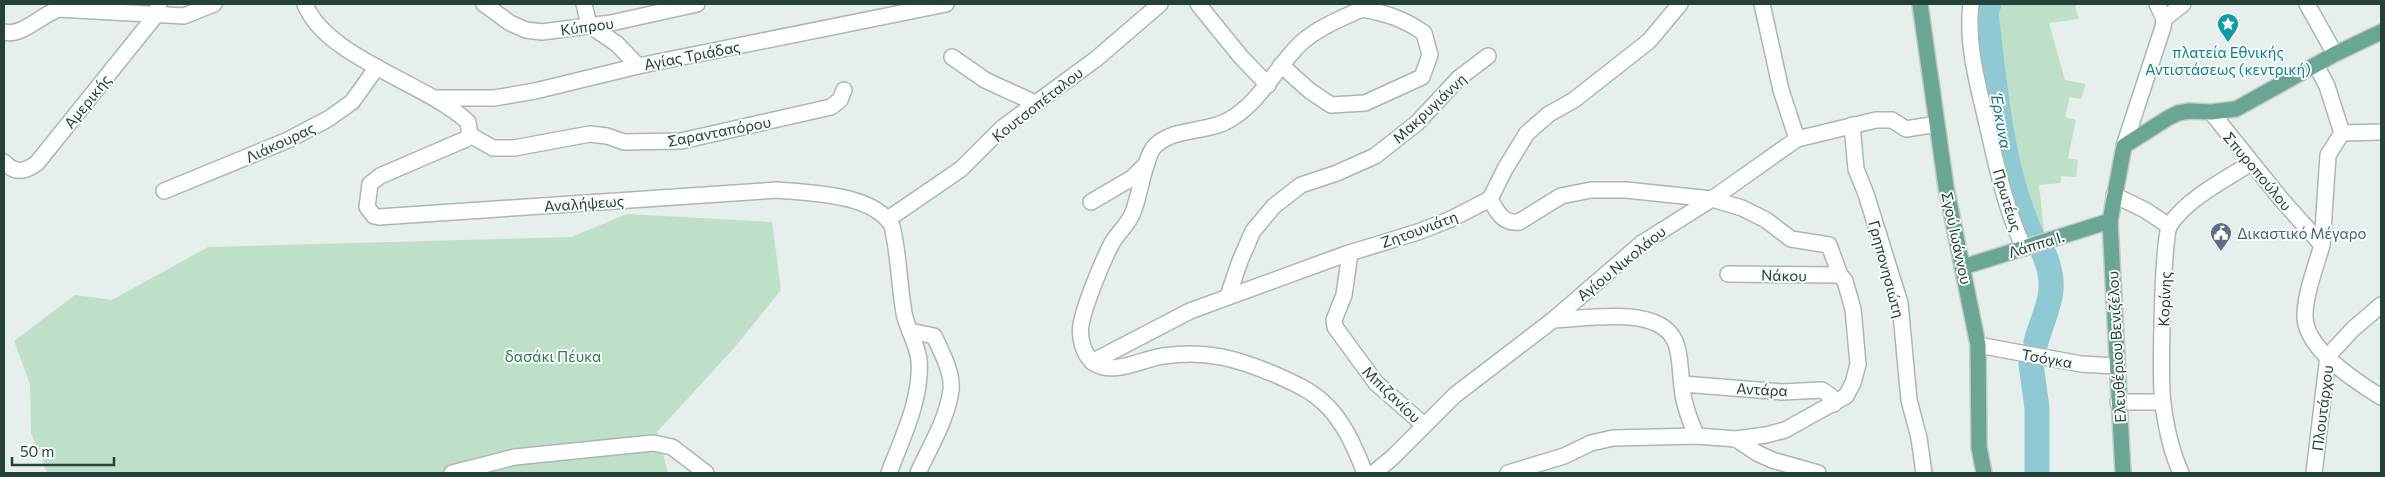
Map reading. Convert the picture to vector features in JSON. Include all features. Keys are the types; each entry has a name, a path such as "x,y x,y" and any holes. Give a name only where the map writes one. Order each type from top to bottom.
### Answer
{"main road":[{"name":"Σγού Ιωάννου","path":"1920,4 1946,187 1978,345 1979,447 1984,473"},
{"path":"2124,146 2168,118 2178,114 2190,111 2211,112 2236,109 2334,54 2381,32"},
{"name":"Ελευθέριου Βενιζέλου","path":"2123,473 2110,221 2124,146"},
{"name":"Λάππα Ι.","path":"1963,267 2110,221"}],"street":[{"path":"4,32 11,34 17,32 49,12 59,9 157,9 184,16 214,4"},
{"path":"305,4 310,14 336,41 376,67 437,98 468,122 470,135"},
{"name":"Κύπρου","path":"484,4 510,23 526,30 542,32 611,23 697,4"},
{"path":"584,4 589,25 617,44 638,66"},
{"name":"Αγίας Τριάδας","path":"437,98 494,98 535,91 638,66 946,4"},
{"name":"Κουτσοπέταλου","path":"888,219 961,169 1002,128 1096,59 1160,4"},
{"path":"1198,4 1241,57 1268,85"},
{"path":"1508,473 1564,456 1591,443 1613,438 1697,436 1736,439 1766,436 1785,430 1834,404 1846,396 1853,383 1858,364 1853,309 1845,281 1840,275 1829,245 1791,239 1766,220 1742,208 1712,200 1626,190 1591,190 1562,196 1519,222 1514,223 1506,221 1500,216 1490,200 1505,169 1528,133 1549,114 1598,82 1649,41 1680,4"},
{"path":"1762,4 1781,90 1797,139 1852,125 1892,120 1909,129 1937,124"},
{"name":"Πρωτέως","path":"1971,4 1971,40 1977,79 2005,200 2024,248"},
{"path":"2124,146 2163,27 2164,18 2157,4"},
{"path":"2164,18 2183,4"},
{"path":"2307,4 2334,54"},
{"path":"1281,65 1310,91 1330,105 1365,103 1422,78 1430,55 1424,33 1405,20 1367,7 1330,24 1299,45 1281,65 1268,85 1244,109 1229,120 1212,128 1169,136 1157,144 1150,151 1141,192 1132,215 1112,243 1099,273 1081,325 1084,350 1092,362 1102,367 1162,356 1207,354 1242,360 1293,382 1323,402 1344,428 1365,473"},
{"name":"Αμερικής","path":"6,164 17,171 27,170 37,163 157,9"},
{"name":"Μακρυγιάννη","path":"1228,296 1253,231 1274,206 1301,185 1337,173 1375,156 1417,123 1459,78 1488,56"},
{"path":"952,57 986,80 1035,103"},
{"path":"2316,65 2327,86 2342,133"},
{"name":"Λιάκουρας","path":"164,191 288,140 328,119 352,102 376,67"},
{"name":"Σαρανταπόρου","path":"470,135 493,148 514,148 590,134 608,136 624,142 681,141 831,107 840,100 844,90"},
{"name":"Σπυροπούλου","path":"2211,112 2322,245"},
{"name":"Γρηπονησιώτη","path":"1852,125 1856,168 1900,302 1908,400 1919,438 1924,473"},
{"path":"2342,133 2381,132"},
{"path":"2342,133 2328,155 2322,245 2305,317 2308,333 2328,356 2346,373 2381,396"},
{"name":"Αναλήψεως","path":"470,135 460,143 380,176 370,184 368,191 367,206 370,212 379,217 778,190 839,197 871,207 888,219"},
{"name":"Αγίου Νικολάου","path":"1374,473 1389,468 1424,425 1455,395 1553,320 1642,243 1712,200 1797,139"},
{"path":"1091,202 1125,182 1147,163"},
{"path":"2114,195 2145,210 2169,226 2184,208 2252,163"},
{"name":"Ζητουνιάτη","path":"1092,362 1190,311 1350,253 1451,220 1490,200"},
{"path":"888,219 895,239 904,315 916,345 919,360 917,392 889,473"},
{"name":"Κορίνης","path":"2169,226 2165,250 2162,344 2163,402 2173,455 2182,473"},
{"name":"Μπιζανίου","path":"1350,253 1344,295 1334,320 1335,327 1376,383 1424,425"},
{"name":"Νάκου","path":"1728,274 1840,275"},
{"name":"Πλουτάρχου","path":"2314,473 2328,356 2353,329 2381,305"},
{"path":"1553,320 1637,317 1658,322 1671,332 1677,346 1684,402 1697,436"},
{"path":"910,332 934,336 944,357 951,389 942,422 918,473"},
{"name":"Τσόγκα","path":"1978,345 2080,364 2116,366"},
{"name":"Αντάρα","path":"1683,384 1782,392 1822,390 1832,397 1834,404"},
{"path":"2118,402 2163,402"},
{"path":"1736,439 1756,453 1772,460 1818,473"},
{"path":"452,473 516,457 653,443 672,447 706,473"}],"green space":[{"path":"1993,4 2078,4 2075,7 2079,19 2049,23 2065,80 2086,84 2081,99 2070,97 2065,117 2076,120 2068,158 2078,160 2076,177 2061,176 2061,183 2039,185 2044,231 2037,232 2026,206 2010,152 1990,13"},
{"name":"δασάκι Πέυκα","path":"627,214 772,222 781,290 735,347 657,432 668,473 47,473 31,433 30,384 14,341 75,295 112,300 208,247 571,237"}],"waterway":[{"name":"Έρκυνα","path":"1989,4 1986,13 1996,98 2006,155 2021,210 2032,236"},
{"name":"Έρκυνα","path":"2036,342 2050,299 2051,289 2049,267 2044,254"},
{"name":"Έρκυνα","path":"2031,364 2037,408 2037,473"}],"place":[{"name":"πλατεία Εθνικής Αντιστάσεως (κεντρική)","path":"2228,43"},
{"name":"Δικαστικό Μέγαρο","path":"2221,252"}]}
